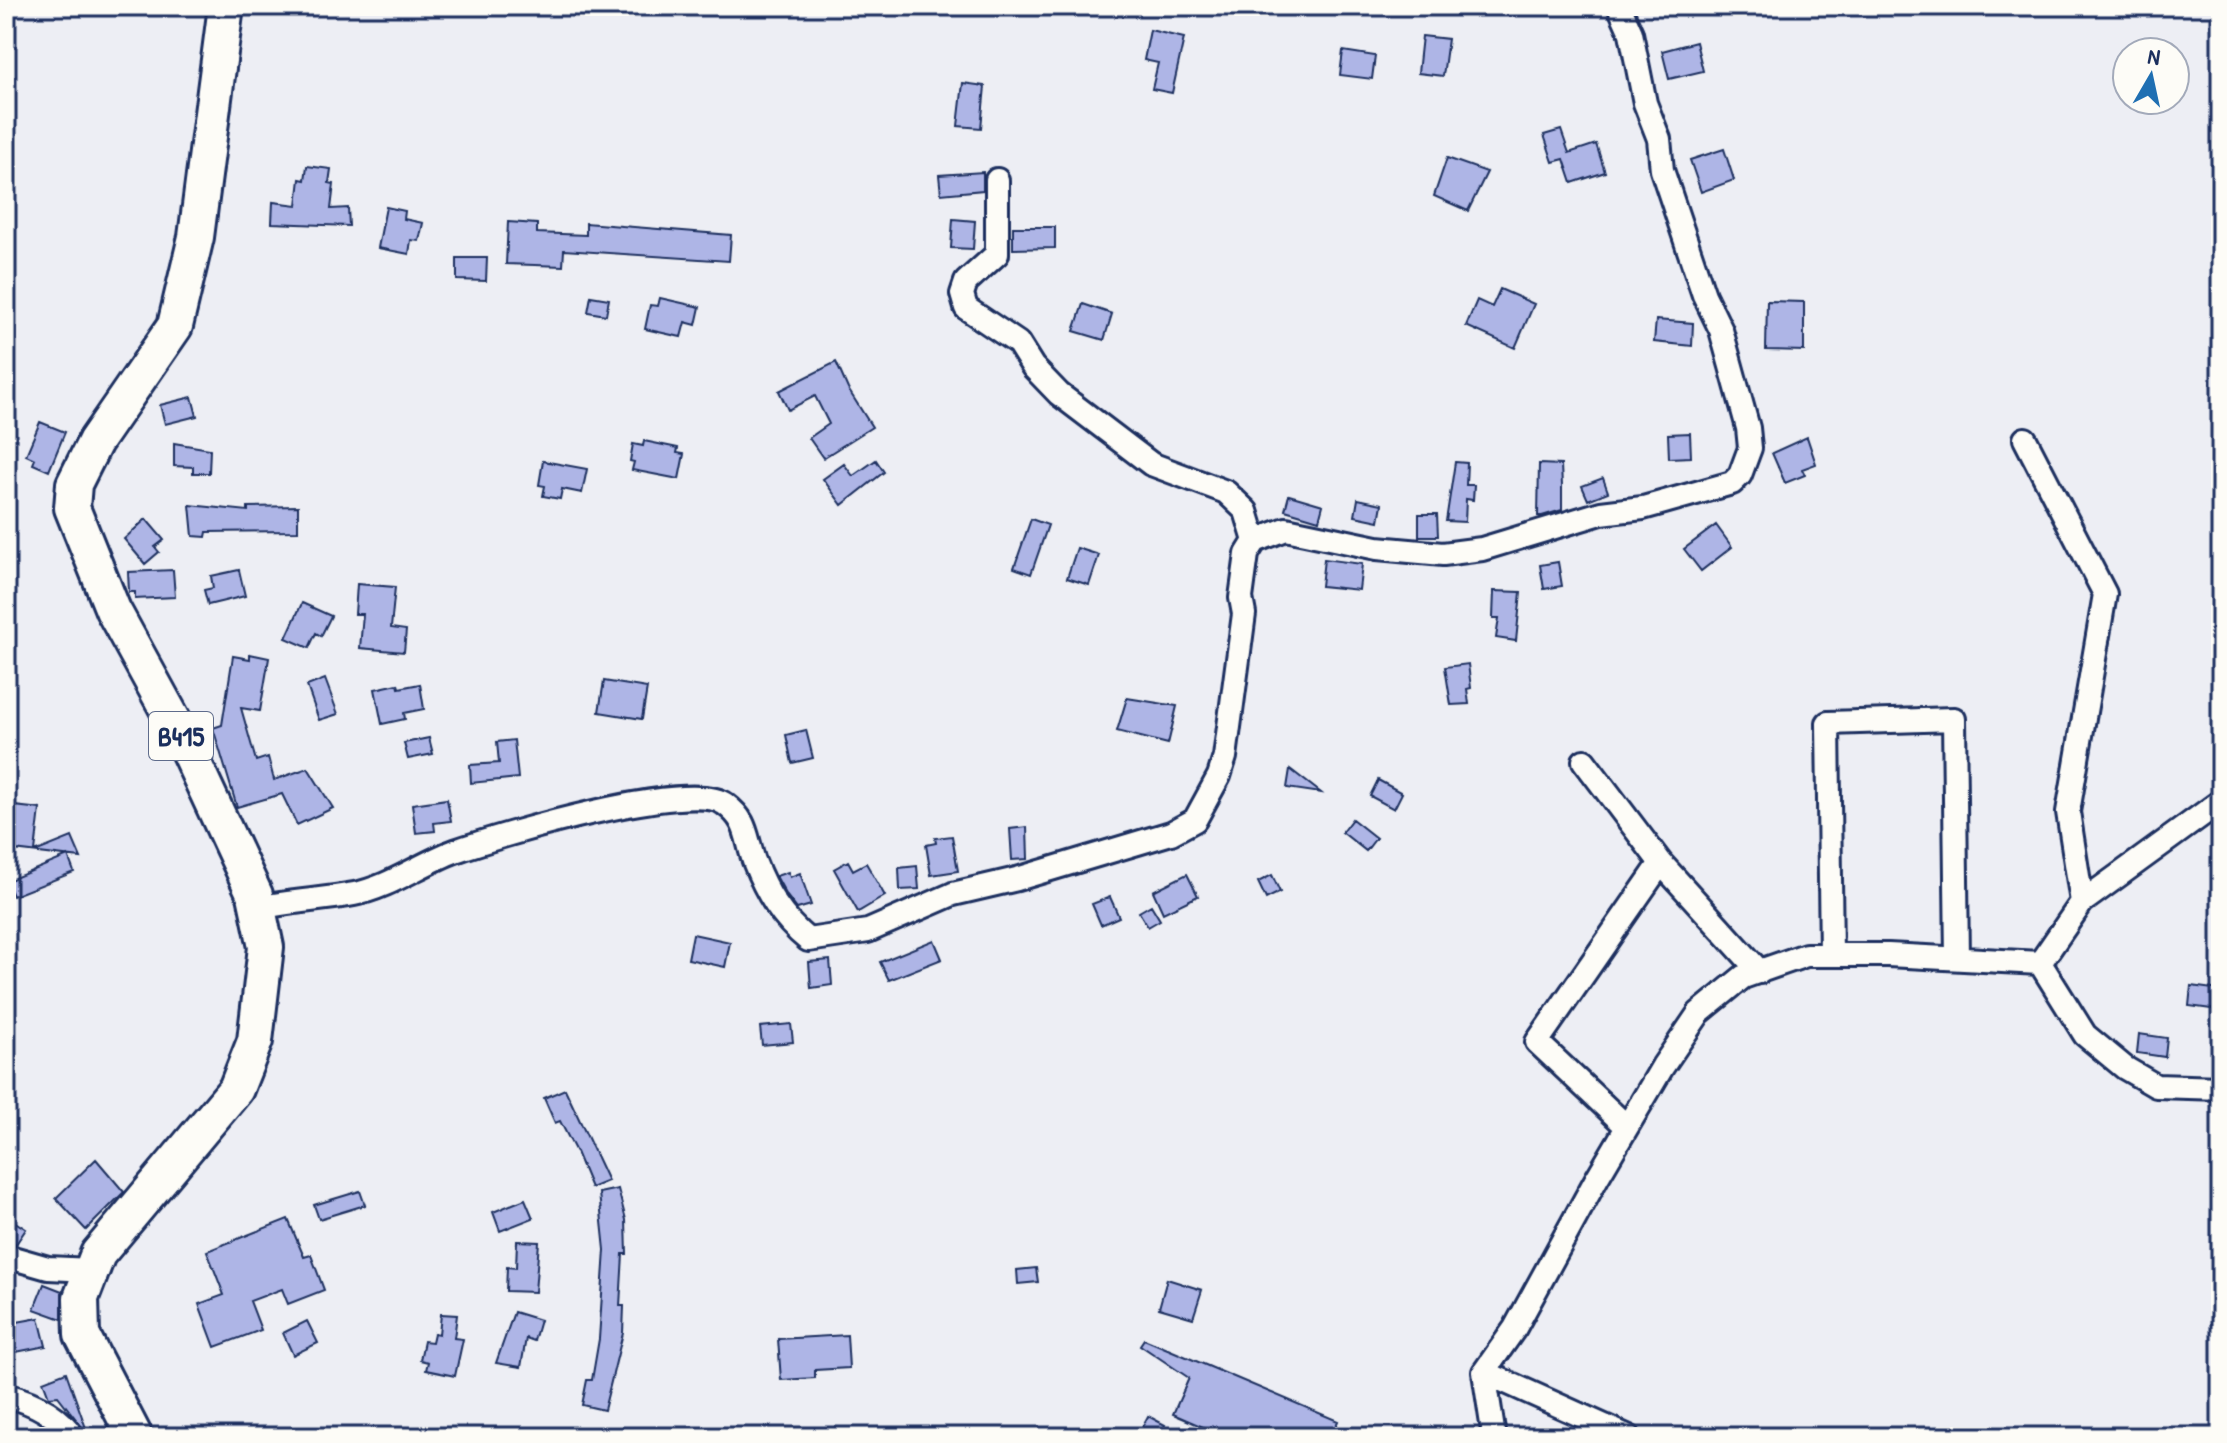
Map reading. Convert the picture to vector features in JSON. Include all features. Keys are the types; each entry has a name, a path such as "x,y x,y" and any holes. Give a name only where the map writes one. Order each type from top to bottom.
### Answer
{"main road":[{"name":"B415","path":"135,1437 82,1335 81,1298 98,1254 236,1089 255,1041 266,947 258,908 177,727 113,610 72,508 74,484 95,442 175,326 196,237 226,6"}],"street":[{"path":"258,908 315,897 356,894 455,851 565,817 694,795 721,801 743,819 755,862 773,902 792,927 808,940 868,931 953,894 1017,879 1171,833 1195,820 1219,776 1225,757 1244,614 1241,598 1247,554 1255,541 1286,529 1377,548 1443,554 1482,549 1601,513 1643,508 1732,483 1740,475 1750,448 1748,428 1736,395 1721,330 1704,295 1662,170 1659,139 1645,103 1631,33 1619,6"},
{"path":"997,180 997,254 966,282 962,294 966,308 1018,343 1033,367 1059,394 1151,464 1226,492 1246,511 1255,541"},
{"path":"2025,439 2105,594 2068,812 2082,902"},
{"path":"1831,955 1828,723 1954,719 1957,958"},
{"path":"1584,761 1661,863 1760,972"},
{"path":"2040,963 2082,902 2221,801"},
{"path":"1627,1127 1537,1042 1661,863"},
{"path":"1494,1437 1484,1372 1515,1328 1627,1127 1699,1013 1743,977 1806,955 2040,963"},
{"path":"2040,963 2085,1035 2125,1068 2156,1086 2221,1088"},
{"path":"6,1256 48,1268 91,1270"},
{"path":"1484,1372 1629,1437"},
{"path":"6,1395 49,1413 65,1425 73,1437"}],"building":[{"path":"1150,30 1184,38 1172,93 1152,89 1158,63 1144,60"},
{"path":"1422,36 1448,39 1443,76 1418,73"},
{"path":"1696,42 1703,71 1669,79 1662,51"},
{"path":"1343,51 1375,56 1372,79 1340,75"},
{"path":"963,83 985,86 981,128 958,126"},
{"path":"1561,130 1569,153 1596,144 1605,172 1572,183 1564,159 1553,162 1544,135"},
{"path":"1724,149 1734,180 1701,192 1690,160"},
{"path":"1447,158 1487,172 1468,211 1434,196"},
{"path":"307,166 331,169 329,183 334,184 331,209 348,208 349,226 272,223 273,202 297,205 300,179 305,180"},
{"path":"983,172 983,190 941,194 939,175"},
{"path":"386,207 405,211 404,219 423,223 419,241 411,240 409,254 378,248"},
{"path":"953,219 975,221 973,249 951,248"},
{"path":"508,222 537,224 537,233 586,235 586,223 731,235 729,261 564,250 563,266 506,264"},
{"path":"1013,227 1055,227 1055,248 1013,249"},
{"path":"457,258 487,258 486,281 457,280"},
{"path":"1500,289 1534,304 1515,348 1466,326 1477,300 1492,307"},
{"path":"591,296 609,299 606,315 588,312"},
{"path":"660,298 700,307 696,325 685,322 681,337 645,329 650,305 658,306"},
{"path":"1767,301 1804,302 1804,351 1766,350"},
{"path":"1083,304 1112,314 1104,340 1074,331"},
{"path":"1656,320 1693,323 1692,346 1654,342"},
{"path":"836,362 848,389 872,427 823,458 809,438 829,424 815,396 788,410 779,391"},
{"path":"192,397 197,416 165,424 160,405"},
{"path":"40,422 65,432 49,471 33,464 35,459 26,455"},
{"path":"1690,433 1691,457 1669,458 1668,434"},
{"path":"1807,437 1816,464 1802,469 1805,475 1785,483 1772,453"},
{"path":"644,441 678,448 677,453 684,454 679,479 632,470 633,444 643,446"},
{"path":"174,443 210,449 209,473 193,473 193,467 174,466"},
{"path":"876,460 884,472 842,505 823,479 844,464 853,476"},
{"path":"543,461 587,469 582,493 562,489 560,499 543,496 545,486 539,485"},
{"path":"1455,462 1467,463 1466,485 1474,485 1473,500 1466,499 1465,522 1446,521"},
{"path":"1539,464 1561,465 1562,510 1542,516 1538,516"},
{"path":"1603,478 1608,492 1588,500 1582,486"},
{"path":"1289,495 1323,505 1319,520 1285,510"},
{"path":"1358,499 1382,504 1379,521 1355,516"},
{"path":"190,505 248,511 248,507 298,506 298,531 207,532 206,537 193,536"},
{"path":"1419,514 1437,514 1438,536 1419,536"},
{"path":"146,519 164,540 155,547 159,552 145,564 124,539"},
{"path":"1031,519 1048,525 1031,574 1014,568"},
{"path":"1716,525 1732,547 1701,571 1684,549"},
{"path":"1077,548 1099,555 1089,585 1067,578"},
{"path":"1324,559 1362,564 1359,590 1321,586"},
{"path":"1558,562 1562,586 1544,589 1540,565"},
{"path":"173,570 175,597 135,599 135,592 129,592 128,572"},
{"path":"239,570 245,596 208,605 204,590 213,588 211,576"},
{"path":"357,584 395,587 391,628 406,630 404,652 360,648 363,614 355,614"},
{"path":"1494,591 1521,592 1516,641 1496,638 1499,618 1493,618"},
{"path":"302,603 331,616 321,636 316,633 309,648 286,638"},
{"path":"250,654 269,658 260,711 241,708 256,761 268,757 274,780 308,768 333,808 297,825 282,794 237,807 213,728 222,725 233,656 250,659"},
{"path":"1468,664 1469,704 1451,705 1445,667"},
{"path":"325,679 338,714 319,720 307,686"},
{"path":"604,681 647,688 642,719 599,712"},
{"path":"398,684 399,688 420,684 424,709 404,713 405,719 382,724 375,689"},
{"path":"1127,698 1177,706 1168,744 1117,731"},
{"path":"806,730 813,758 792,763 786,735"},
{"path":"429,738 433,754 408,759 404,743"},
{"path":"514,740 518,778 471,783 470,765 499,763 497,742"},
{"path":"1290,769 1321,793 1287,788"},
{"path":"1378,780 1402,793 1394,809 1370,796"},
{"path":"447,799 451,821 434,823 435,831 416,833 412,804"},
{"path":"6,805 40,809 35,852 72,837 81,858 6,849"},
{"path":"1352,819 1376,838 1366,851 1342,832"},
{"path":"1027,827 1028,859 1012,860 1010,829"},
{"path":"952,836 958,871 931,875 926,845 936,843 935,838"},
{"path":"68,856 74,872 13,896 7,881"},
{"path":"848,861 853,870 866,863 885,896 858,912 834,869"},
{"path":"917,866 919,889 900,890 899,868"},
{"path":"788,872 790,877 800,873 811,905 797,909 787,896 776,876"},
{"path":"1187,874 1198,896 1163,913 1153,891"},
{"path":"1272,875 1280,892 1266,899 1258,882"},
{"path":"1110,897 1119,917 1101,925 1092,904"},
{"path":"1151,905 1160,920 1148,927 1139,912"},
{"path":"693,934 730,942 725,967 688,959"},
{"path":"934,940 942,959 889,980 880,962"},
{"path":"830,960 832,985 811,988 809,962"},
{"path":"2191,986 2221,990 2219,1010 2189,1006"},
{"path":"791,1024 793,1042 762,1045 760,1027"},
{"path":"2139,1034 2167,1038 2165,1057 2137,1053"},
{"path":"565,1089 608,1181 591,1188 560,1121 555,1123 544,1098"},
{"path":"96,1159 124,1192 86,1230 56,1198"},
{"path":"618,1189 626,1220 627,1254 623,1254 620,1306 624,1306 623,1333 604,1410 582,1405 587,1380 592,1380 599,1339 605,1250 599,1193"},
{"path":"360,1191 365,1205 319,1219 314,1205"},
{"path":"525,1199 533,1218 500,1231 493,1212"},
{"path":"6,1216 26,1229 16,1244 6,1238"},
{"path":"288,1219 304,1257 311,1255 324,1290 288,1304 282,1289 250,1301 261,1330 215,1347 199,1304 224,1295 207,1251"},
{"path":"517,1241 539,1242 535,1292 506,1291 507,1267 516,1268"},
{"path":"1036,1268 1038,1282 1018,1284 1017,1270"},
{"path":"1167,1279 1202,1290 1193,1318 1159,1308"},
{"path":"44,1284 62,1291 62,1319 34,1309"},
{"path":"514,1312 540,1320 534,1341 526,1338 521,1367 496,1363"},
{"path":"441,1314 457,1315 454,1338 463,1339 455,1376 426,1370 428,1362 420,1360 424,1341 432,1342 434,1333 439,1334"},
{"path":"39,1318 46,1346 6,1354 6,1324"},
{"path":"307,1321 318,1343 293,1355 283,1333"},
{"path":"847,1335 849,1368 815,1370 815,1378 781,1380 778,1339"},
{"path":"1144,1339 1338,1421 1331,1437 1226,1437 1173,1414 1189,1378 1140,1345"},
{"path":"66,1372 86,1432 58,1396 49,1397 43,1381"},
{"path":"1148,1416 1165,1425 1159,1437 1140,1431"}]}
